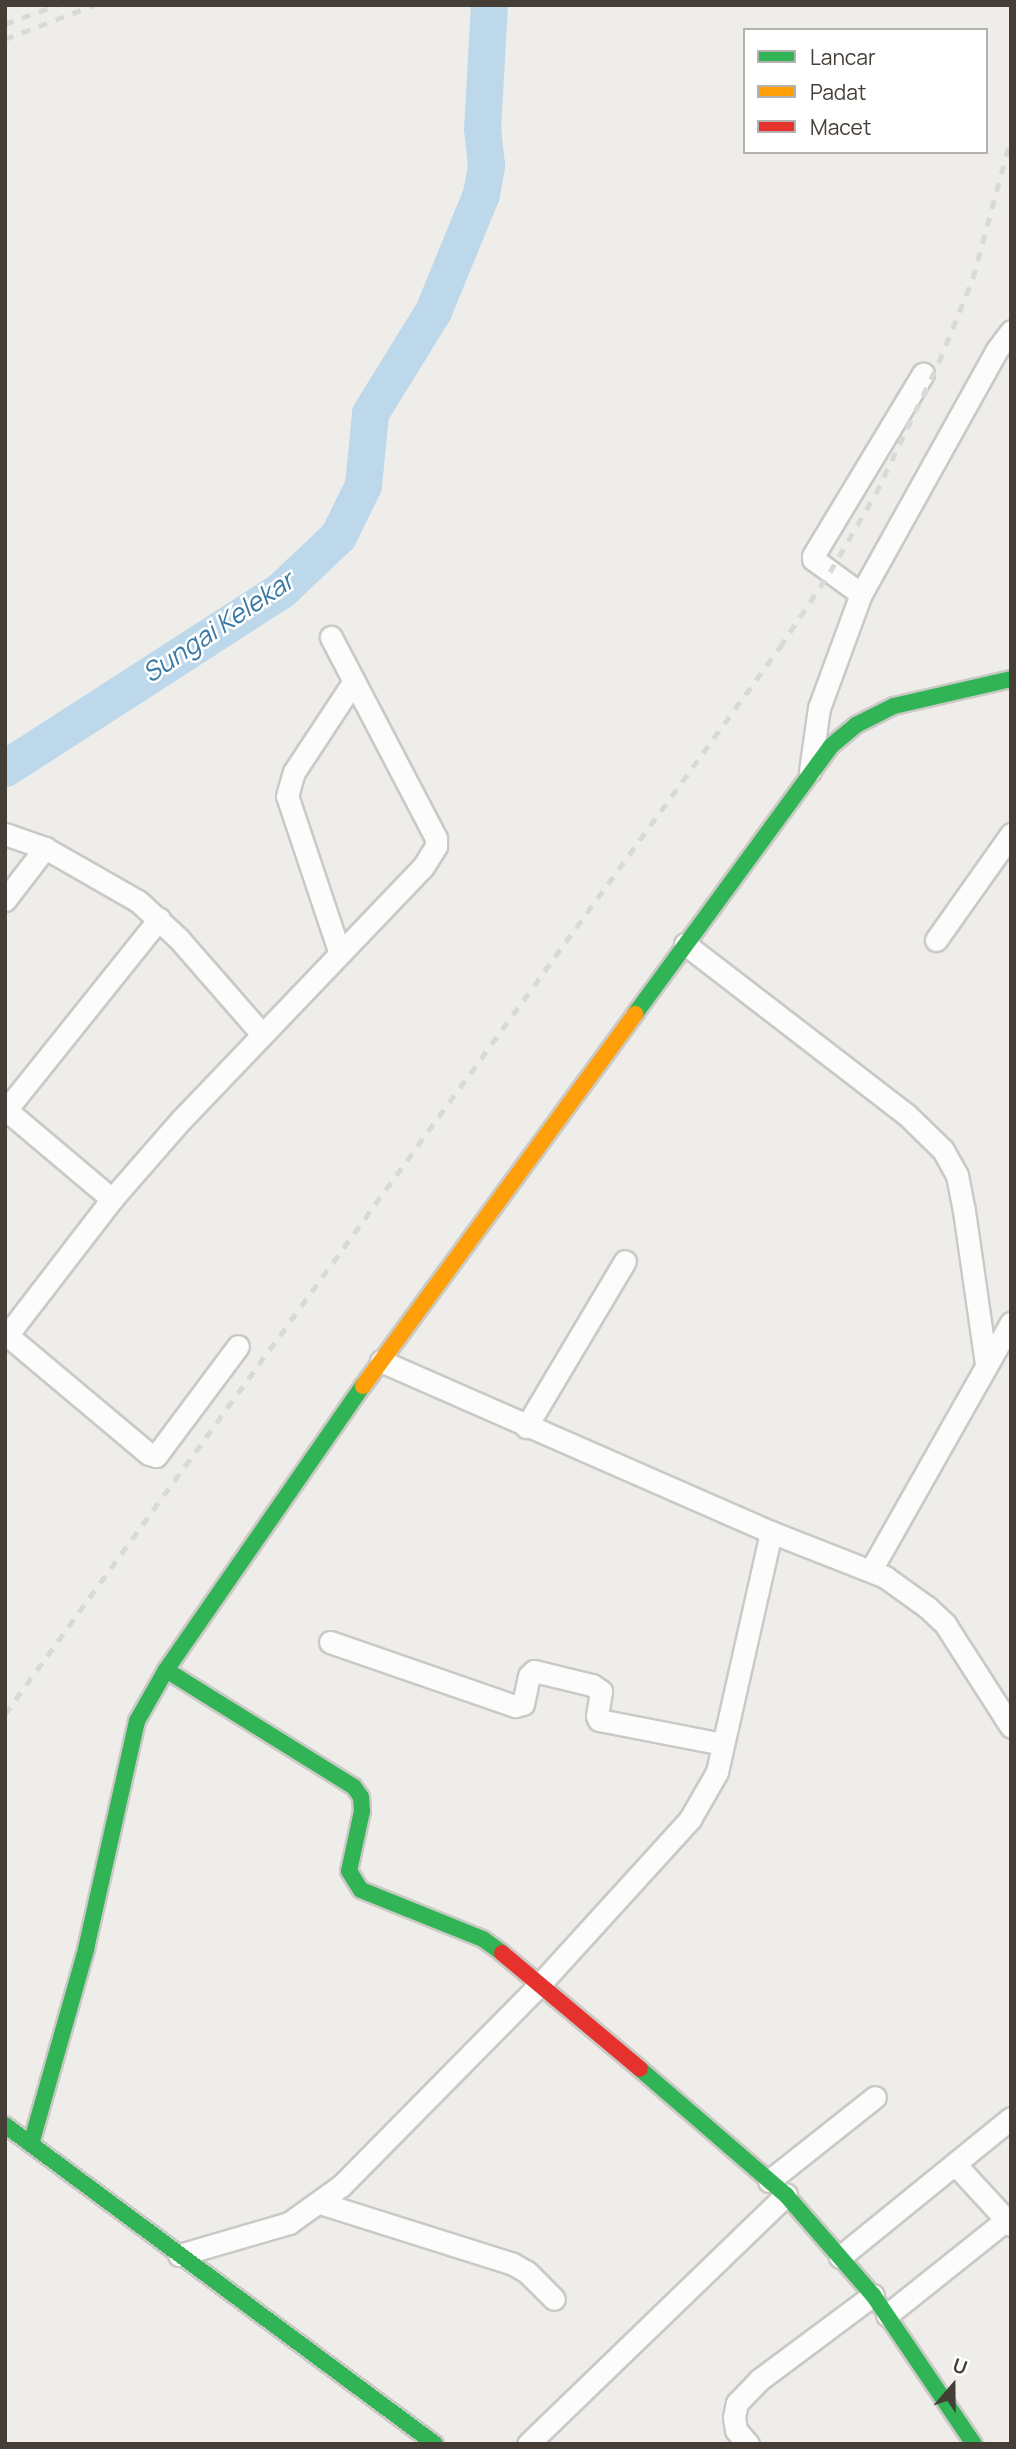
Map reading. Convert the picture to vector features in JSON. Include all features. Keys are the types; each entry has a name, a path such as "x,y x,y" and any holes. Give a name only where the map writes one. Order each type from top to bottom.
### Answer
{"street":[{"path":"809,773 819,708 862,594 996,351 1011,331"},
{"path":"862,594 813,559 813,556 923,374"},
{"path":"238,1346 156,1456 149,1454 6,1336 112,1199 261,1033 423,867 436,846 436,838 331,637"},
{"path":"31,2144 86,1949 137,1721 166,1670 381,1361 831,746 856,725 894,706 1011,679"},
{"path":"339,951 289,809 288,786 354,681"},
{"path":"5,834 45,848 138,901 159,919 261,1033"},
{"path":"936,940 1011,834"},
{"path":"5,900 45,848"},
{"path":"112,1199 6,1109 159,919"},
{"path":"685,944 907,1115 943,1150 957,1175 986,1363"},
{"path":"526,1427 625,1261"},
{"path":"871,1570 1011,1323"},
{"path":"381,1361 526,1427 771,1532 871,1570 927,1607 945,1624 1011,1727"},
{"path":"179,2255 289,2223 342,2185 541,1983 690,1819 717,1772 771,1532"},
{"path":"330,1642 515,1706 523,1704 530,1676 534,1671 592,1685 601,1691 597,1716 599,1720 723,1744"},
{"path":"166,1670 354,1787 361,1797 362,1811 349,1871 361,1890 483,1939 541,1983 786,2195 873,2295 974,2444"},
{"path":"769,2180 875,2097"},
{"path":"840,2257 1011,2118"},
{"path":"5,2125 435,2444"},
{"path":"887,2315 1008,2223 955,2164"},
{"path":"528,2444 786,2195"},
{"path":"320,2203 506,2261 527,2272 554,2299"},
{"path":"748,2444 736,2430 734,2417 737,2403 759,2380 873,2295"}],"waterway":[{"name":"Sungai Kelekar","path":"5,768 281,590 338,536 363,485 370,413 433,311 481,194 486,165 482,129 489,5"}],"railway":[{"path":"5,24 57,5"},
{"path":"5,39 94,5"},
{"path":"5,1714 780,647 830,572 876,493 939,362 973,278 1011,138"}],"traffic: fast":[{"path":"635,1014 831,746 856,725 894,706 1011,679"},
{"path":"31,2144 86,1949 137,1721 166,1670 363,1386"},
{"path":"166,1670 354,1787 361,1797 362,1811 349,1871 361,1890 483,1939 502,1953"},
{"path":"640,2069 786,2195 873,2295 974,2444"},
{"path":"5,2125 435,2444"}],"traffic: slow":[{"path":"363,1386 635,1014"}],"traffic: jam":[{"path":"502,1953 640,2069"}]}
